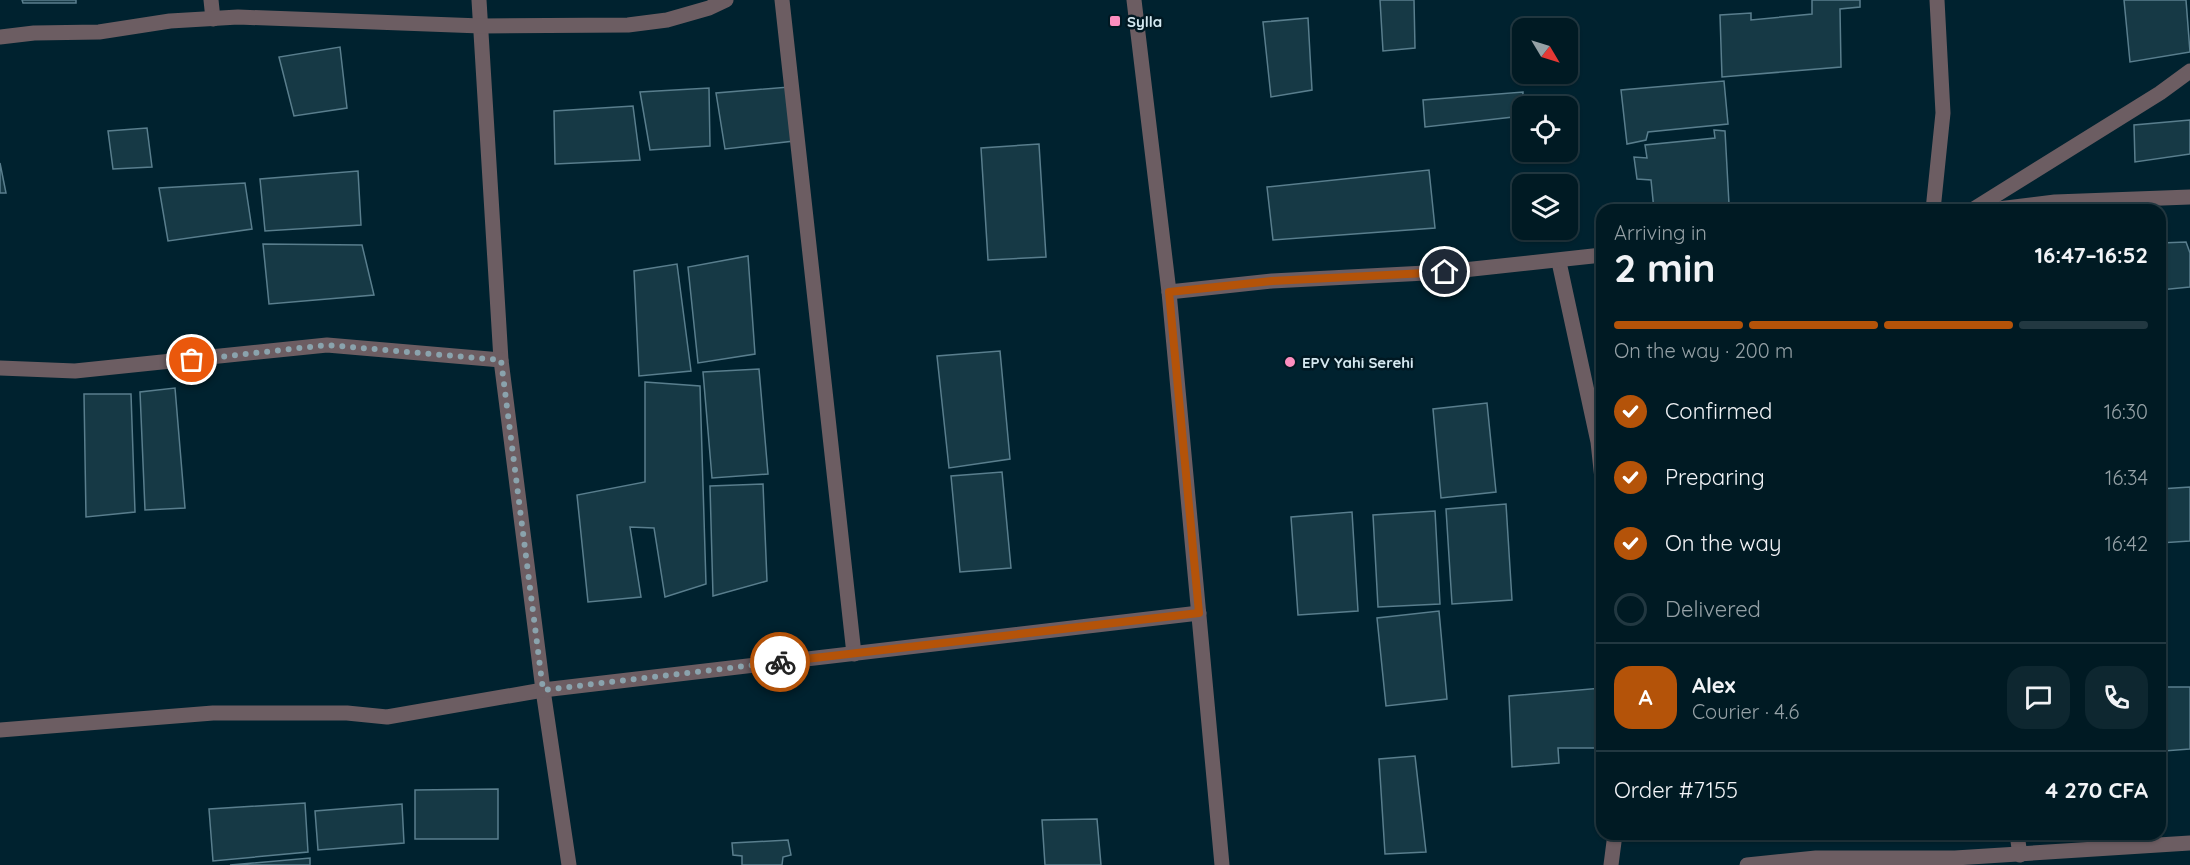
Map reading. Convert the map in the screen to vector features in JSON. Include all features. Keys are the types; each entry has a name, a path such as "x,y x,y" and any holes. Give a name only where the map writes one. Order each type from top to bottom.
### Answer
{"street":[{"path":"211,0 213,19"},
{"path":"479,0 501,360 543,690 570,865"},
{"path":"0,37 34,33 99,32 170,21 250,17 481,26 628,26 667,20 709,8 726,0"},
{"path":"782,0 854,654"},
{"path":"1134,0 1169,292 1222,865"},
{"path":"1934,204 1943,113 1937,0"},
{"path":"1982,204 2160,93 2190,71"},
{"path":"2039,204 2190,197"},
{"path":"1169,292 1272,281 1373,277 1559,262 1596,256"},
{"path":"1559,262 1596,436"},
{"path":"0,368 75,371 327,345 501,360"},
{"path":"0,730 213,713 347,713 387,717 543,690 1199,613"},
{"path":"1611,865 1614,840"},
{"path":"2018,840 2020,855"},
{"path":"1747,865 1816,858 2020,855 2190,843"}],"building":[{"path":"22,0 76,0 76,3 23,3"},
{"path":"1380,0 1414,0 1415,48 1383,51"},
{"path":"1812,0 1860,0 1860,7 1840,9 1841,67 1722,77 1720,15 1751,13 1751,20 1812,14"},
{"path":"2124,0 2186,0 2190,52 2130,62"},
{"path":"1308,18 1312,90 1271,97 1263,22"},
{"path":"340,47 347,108 294,116 279,57"},
{"path":"1724,81 1728,124 1648,132 1646,140 1627,144 1621,90"},
{"path":"789,87 794,141 725,149 716,93"},
{"path":"709,88 710,146 650,150 640,92"},
{"path":"1523,92 1523,96 1512,96 1512,117 1425,127 1423,100"},
{"path":"633,106 640,160 555,164 554,111"},
{"path":"2190,120 2190,154 2135,162 2134,125"},
{"path":"147,128 152,167 113,169 108,131"},
{"path":"1714,130 1725,131 1729,204 1653,204 1651,180 1637,179 1634,157 1647,158 1645,145 1715,138"},
{"path":"1039,144 1046,257 988,260 981,148"},
{"path":"0,163 6,193 0,193"},
{"path":"1429,170 1435,228 1273,240 1267,187"},
{"path":"358,171 361,225 265,231 260,179"},
{"path":"245,183 252,229 168,241 159,188"},
{"path":"2186,242 2190,253 2190,287 2166,289 2166,243"},
{"path":"263,244 362,245 374,295 269,304"},
{"path":"748,256 755,354 698,363 688,267"},
{"path":"677,264 691,371 639,376 634,271"},
{"path":"1000,351 1010,459 949,468 937,356"},
{"path":"759,369 768,474 712,478 703,372"},
{"path":"645,382 700,386 706,584 665,597 654,528 630,527 641,597 588,602 577,495 645,482"},
{"path":"175,388 185,508 145,510 140,392"},
{"path":"84,394 131,394 135,512 86,517"},
{"path":"1487,403 1496,492 1441,498 1433,409"},
{"path":"1002,472 1011,568 960,572 951,476"},
{"path":"763,484 767,581 713,596 710,486"},
{"path":"2190,487 2190,541 2166,543 2166,489"},
{"path":"1506,504 1512,600 1452,604 1446,509"},
{"path":"1435,511 1440,604 1378,607 1373,515"},
{"path":"1352,512 1358,611 1298,615 1291,517"},
{"path":"1439,611 1447,699 1386,706 1377,618"},
{"path":"2166,687 2190,687 2190,749 2166,751"},
{"path":"1596,689 1596,762 1595,748 1558,748 1559,763 1512,767 1509,696"},
{"path":"1415,756 1426,852 1385,854 1379,759"},
{"path":"498,789 498,839 415,839 415,790"},
{"path":"305,803 308,852 213,861 209,809"},
{"path":"402,804 404,843 318,850 315,811"},
{"path":"1097,819 1101,865 1045,865 1042,820"},
{"path":"788,840 791,855 783,857 782,865 742,865 742,856 733,855 732,843"},
{"path":"310,858 310,865 230,865"}],"way so far":[{"path":"192,360 327,345 501,360 543,690 780,662"}],"place":[{"name":"Sylla","path":"1115,21"},
{"name":"EPV Yahi Serehi","path":"1290,362"}],"route":[{"path":"780,662 1199,613 1169,292 1272,281 1445,272"}]}
